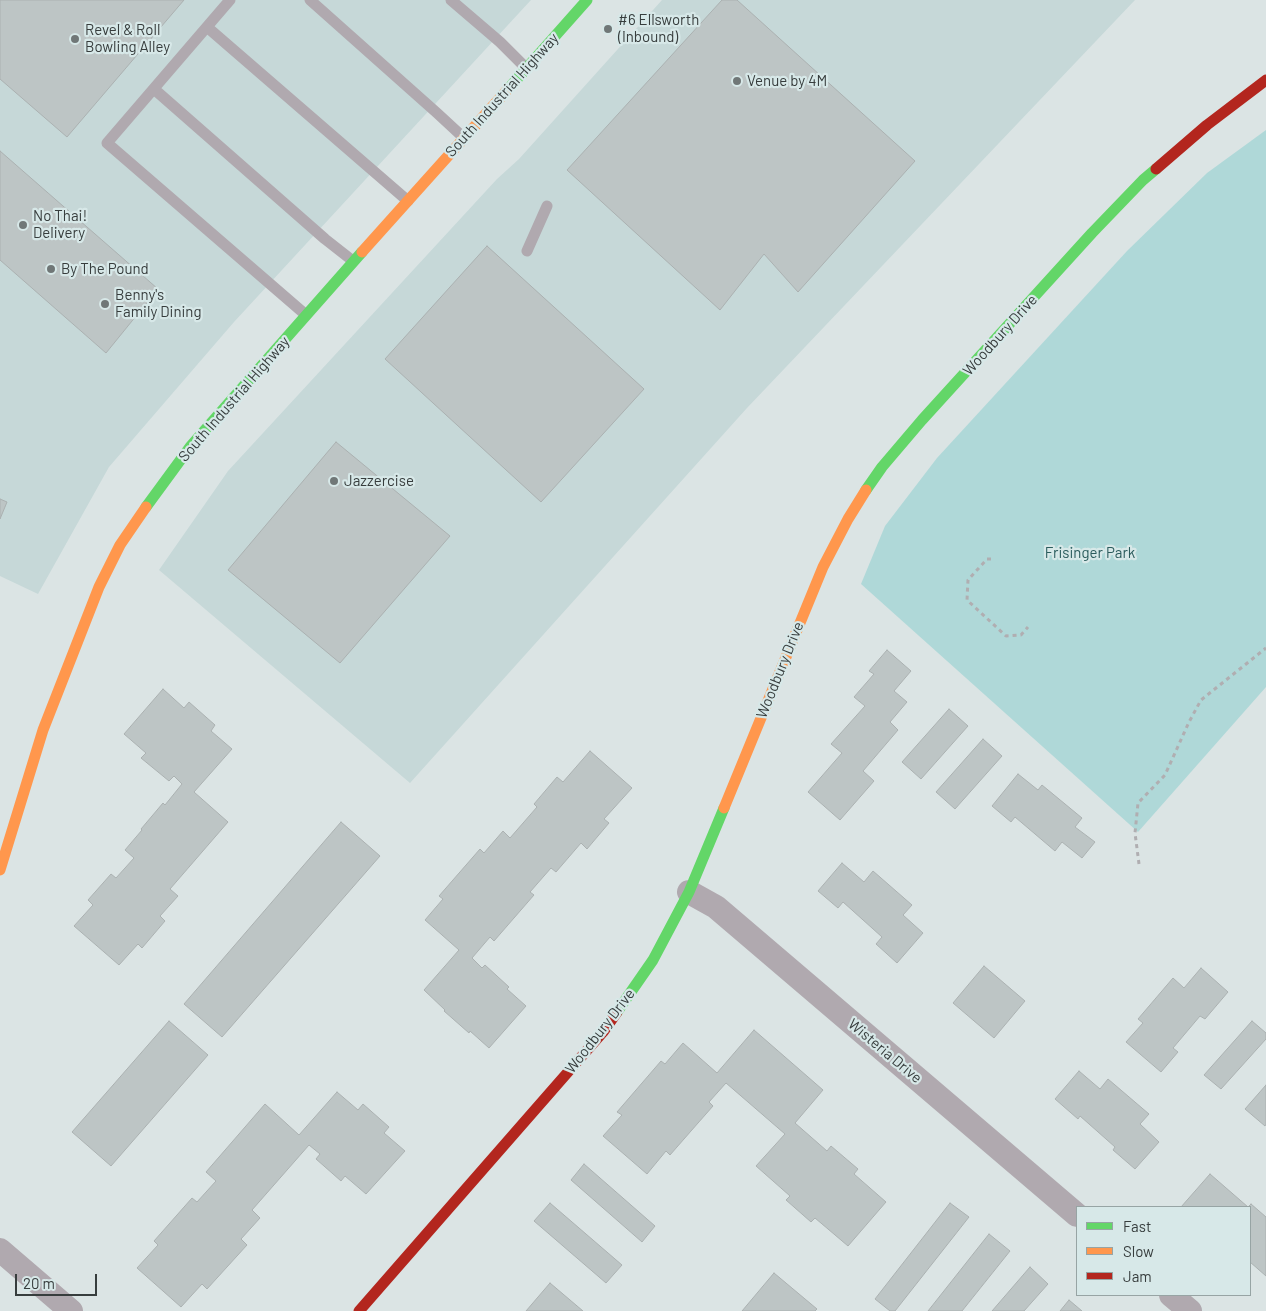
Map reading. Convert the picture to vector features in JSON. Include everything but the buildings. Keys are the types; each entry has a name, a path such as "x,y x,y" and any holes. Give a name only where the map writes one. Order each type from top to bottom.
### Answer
{"street":[{"name":"South Industrial Highway","path":"0,870 43,730 99,587 120,546 140,515 190,447 587,0"},
{"name":"Woodbury Drive","path":"359,1311 603,1032 653,960 689,892 823,567 848,519 882,467 922,420 1143,180 1207,125 1266,80"},
{"name":"Wisteria Drive","path":"689,892 716,907 1076,1214"},
{"path":"0,1250 71,1311"},
{"path":"1172,1296 1190,1311"}],"lane":[{"path":"230,0 107,144 306,315"},
{"path":"310,0 464,138"},
{"path":"451,0 500,42 526,68"},
{"path":"208,27 408,201"},
{"path":"154,89 325,239 354,262"},
{"path":"527,251 547,206"}],"path":[{"path":"991,559 987,559 968,580 967,600 1006,636 1021,635 1028,627"},
{"path":"1139,864 1135,833 1138,802 1165,775 1201,700 1266,648"}],"shaded area":[{"path":"0,0 531,0 234,322 109,467 38,594 0,576"},
{"path":"662,0 1135,0 747,408 410,783 159,570 228,471 497,179 519,159"}],"green space":[{"name":"Frisinger Park","path":"1266,130 1266,687 1138,832 861,584 885,526 937,458 1127,251 1207,173"}],"traffic: fast":[{"path":"509,88 587,0"},
{"path":"866,490 882,467 922,420 1092,233 1156,169"},
{"path":"146,507 190,447 362,252"},
{"path":"617,1012 653,960 689,892 724,808"}],"traffic: slow":[{"path":"362,252 509,88"},
{"path":"724,808 823,567 848,519 866,490"},
{"path":"0,870 43,730 99,587 120,545 146,507"}],"traffic: jam":[{"path":"1156,169 1207,125 1266,80"},
{"path":"359,1311 603,1032 617,1012"}],"place":[{"name":"#6 Ellsworth (Inbound)","path":"608,29"},
{"name":"Revel & Roll Bowling Alley","path":"75,39"},
{"name":"Venue by 4M","path":"737,81"},
{"name":"No Thai! Delivery","path":"23,225"},
{"name":"By The Pound","path":"51,269"},
{"name":"Benny's Family Dining","path":"105,304"},
{"name":"Jazzercise","path":"334,481"}]}
